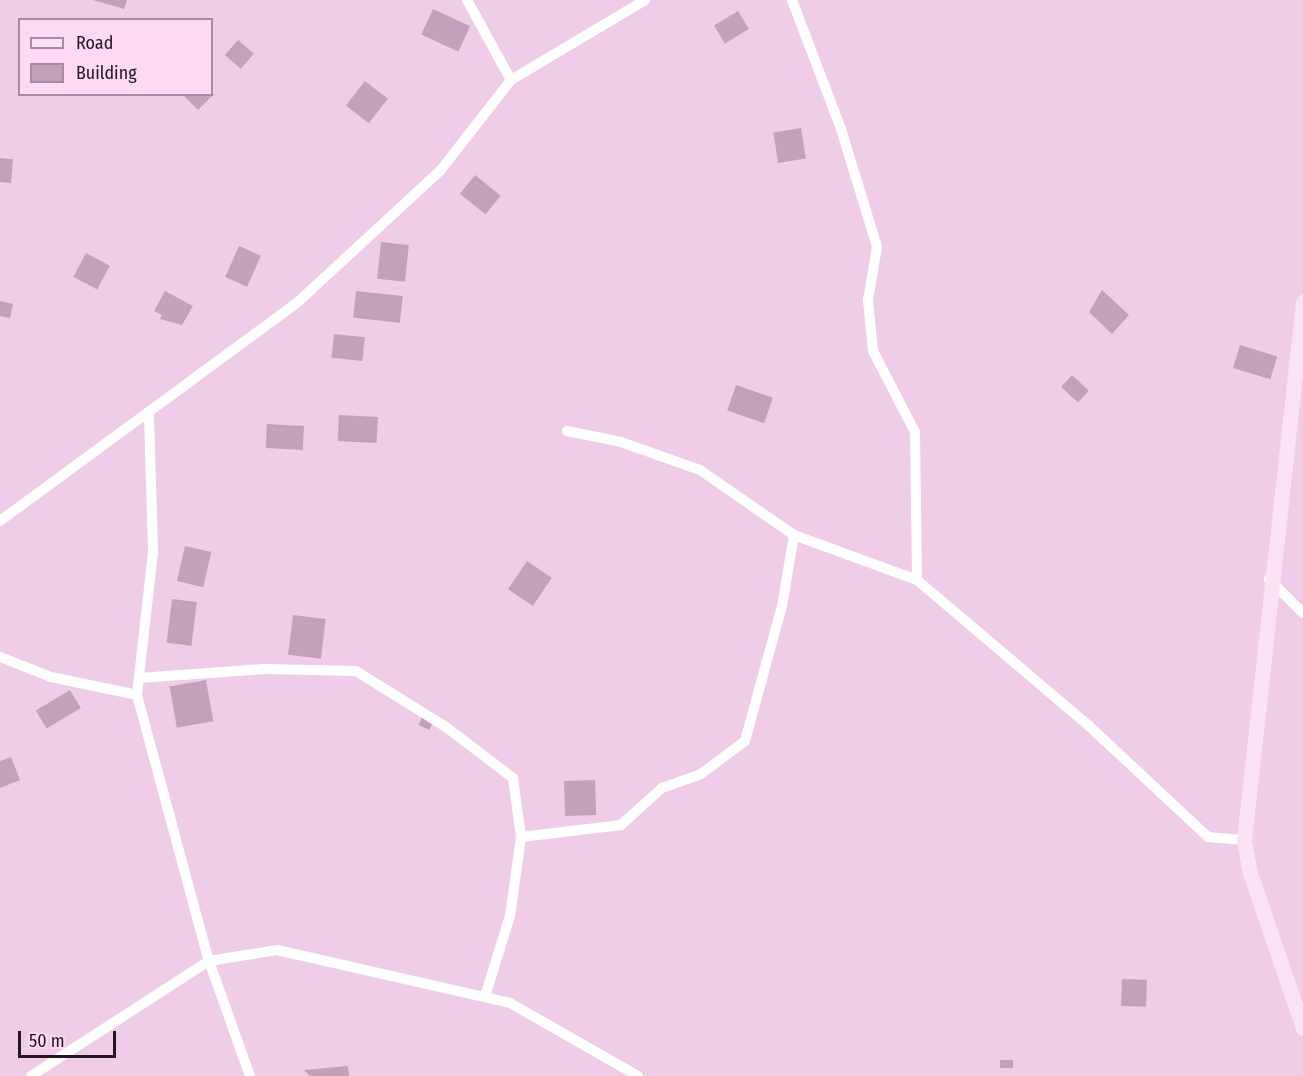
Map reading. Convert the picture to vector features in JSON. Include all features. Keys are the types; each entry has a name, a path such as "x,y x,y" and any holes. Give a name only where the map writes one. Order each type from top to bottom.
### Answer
{"main road":[{"path":"1303,302 1269,579 1244,840 1250,873 1303,1028"}],"street":[{"path":"467,0 511,80"},
{"path":"0,521 149,416 300,301 440,171 511,80 645,0"},
{"path":"792,0 841,129 877,247 868,300 873,351 915,432 917,580"},
{"path":"149,416 153,552 137,695 209,961 250,1076"},
{"path":"567,431 621,442 700,470 794,535 917,580 1088,725 1208,837 1244,840"},
{"path":"521,837 621,825 662,788 701,774 745,741 782,606 794,535"},
{"path":"1269,579 1303,613"},
{"path":"0,657 51,677 137,695"},
{"path":"139,678 266,669 356,671 446,727 513,778 521,837 510,916 485,996"},
{"path":"31,1076 209,961 277,950 510,1003 638,1076"}],"building":[{"path":"93,0 127,0 124,9"},
{"path":"433,9 470,26 458,52 421,34"},
{"path":"738,11 749,29 725,43 714,25"},
{"path":"238,40 254,54 241,69 225,55"},
{"path":"365,81 388,99 369,123 346,105"},
{"path":"184,96 212,96 198,110"},
{"path":"801,128 806,159 778,163 773,132"},
{"path":"0,158 13,159 11,183 0,182"},
{"path":"475,175 501,196 486,214 460,194"},
{"path":"381,242 409,245 405,282 377,279"},
{"path":"239,246 261,256 247,287 225,277"},
{"path":"86,253 110,266 97,290 73,277"},
{"path":"1102,290 1129,315 1112,334 1089,312"},
{"path":"165,291 193,306 182,325 160,319 162,315 154,311"},
{"path":"356,291 403,296 400,323 353,318"},
{"path":"0,301 13,304 10,318 0,316"},
{"path":"334,334 365,337 362,361 331,358"},
{"path":"1240,345 1277,356 1270,379 1233,368"},
{"path":"1072,375 1089,391 1078,402 1061,387"},
{"path":"736,385 773,398 764,423 727,411"},
{"path":"339,415 378,417 377,443 338,441"},
{"path":"267,424 304,426 303,450 266,448"},
{"path":"185,546 211,552 203,587 177,581"},
{"path":"527,561 552,578 533,606 508,589"},
{"path":"172,599 197,602 191,646 167,643"},
{"path":"293,615 326,619 321,659 288,655"},
{"path":"206,680 213,721 177,728 170,686"},
{"path":"70,690 81,708 47,729 36,711"},
{"path":"423,715 434,720 429,730 419,725"},
{"path":"11,757 20,780 0,788 0,761"},
{"path":"595,780 596,815 565,816 564,781"},
{"path":"1122,979 1147,980 1146,1007 1121,1006"},
{"path":"1000,1060 1013,1060 1013,1068 1000,1068"},
{"path":"348,1066 349,1076 310,1076 304,1070"}]}
